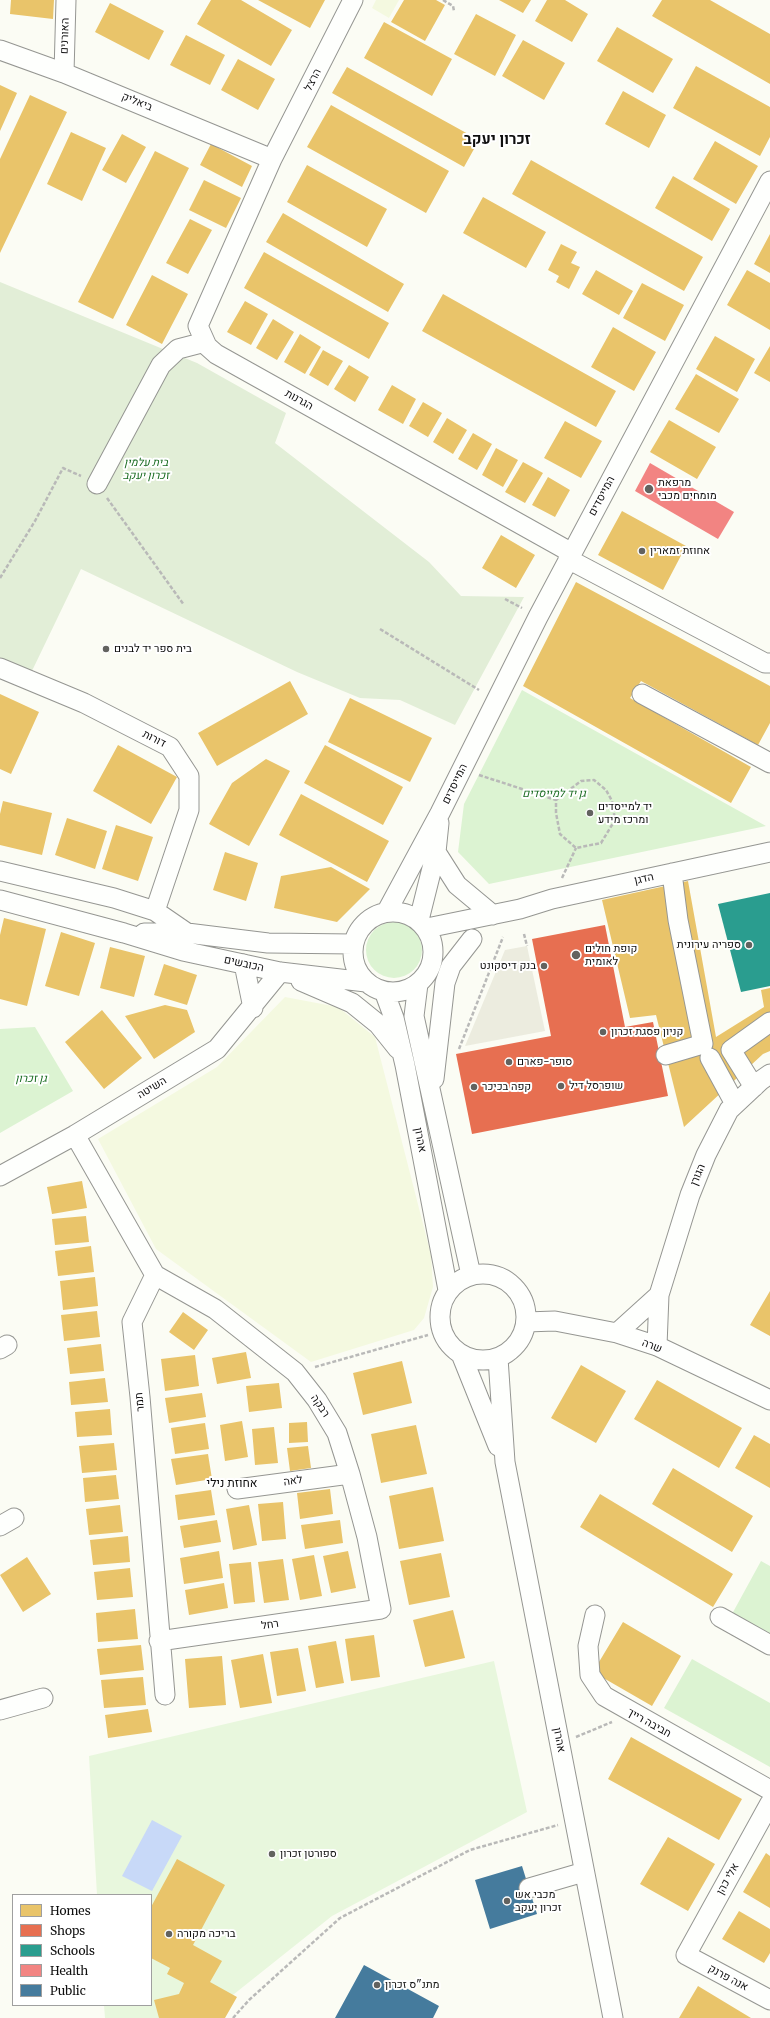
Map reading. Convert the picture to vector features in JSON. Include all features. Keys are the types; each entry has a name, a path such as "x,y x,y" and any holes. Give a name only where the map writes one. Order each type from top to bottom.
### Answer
{"street":[{"name":"האורנים","path":"64,73 66,0"},
{"name":"הרצל","path":"272,159 353,0"},
{"name":"ביאליק","path":"0,50 64,73 272,159"},
{"name":"הגרנות","path":"272,159 198,326 205,342 216,354 570,556 765,663 770,663"},
{"name":"המייסדים","path":"387,911 440,814 520,650 770,181"},
{"path":"97,484 162,365 178,349 205,342"},
{"name":"דורות","path":"0,668 84,703 170,747 189,776 189,810 155,911"},
{"path":"642,694 769,759"},
{"name":"המייסדים","path":"423,924 436,852 440,814"},
{"path":"436,852 457,885 493,915"},
{"name":"הדגן","path":"423,924 493,915 520,909 552,899 770,852"},
{"path":"0,871 114,898 155,911 188,933"},
{"path":"666,1055 703,1044 678,920 672,873"},
{"name":"הכובשים","path":"0,900 124,933 183,951 280,972 366,982"},
{"name":"הדגן","path":"432,964 520,909"},
{"path":"387,911 400,912 423,924 432,939 434,951 432,964 426,975 418,984 407,990 394,992 384,991 366,982 354,965 352,954 353,944 357,932 365,922 375,915 387,911"},
{"name":"הכובשים","path":"124,933 188,933 268,943 353,944"},
{"path":"432,1099 445,983 451,966 472,939"},
{"path":"244,964 252,1008"},
{"path":"280,972 352,1003 378,1024 392,1040 396,1045 405,1065"},
{"name":"השיטה","path":"0,1176 75,1135 218,1049 280,972"},
{"name":"אהרון","path":"418,984 414,1016 471,1274"},
{"name":"אהרון","path":"384,991 394,1018 405,1065 448,1290"},
{"path":"754,1087 731,1050 770,1022"},
{"path":"710,1058 735,1104"},
{"name":"הגורן","path":"656,1346 659,1295 693,1189 706,1155 729,1110 770,1074"},
{"path":"75,1135 155,1275"},
{"path":"485,1273 498,1276 510,1282 519,1292 525,1305 526,1322 518,1342 509,1352 498,1358 485,1360 471,1359 461,1354 448,1343 441,1330 439,1316 441,1302 448,1290 458,1280 471,1274 485,1273"},
{"name":"רבקה","path":"155,1275 215,1310 295,1372 317,1400 337,1433 350,1474 367,1537 381,1609"},
{"name":"תמר","path":"155,1275 132,1322 140,1397 159,1641 165,1695"},
{"path":"616,1333 659,1295"},
{"name":"שרה","path":"526,1322 555,1321 616,1333 656,1346 770,1400"},
{"name":"אהרון","path":"461,1354 505,1462"},
{"name":"אהרון","path":"498,1358 505,1462 612,2018"},
{"name":"לאה","path":"237,1489 350,1474"},
{"name":"רחל","path":"159,1641 381,1609"},
{"name":"חביבה רייך","path":"595,1615 588,1646 590,1675 604,1696 633,1714 770,1790"},
{"path":"720,1617 770,1645"},
{"path":"0,1710 42,1698"},
{"name":"אלי כהן","path":"686,1955 768,1812"},
{"path":"529,1888 584,1872"},
{"name":"אנה פרנק","path":"686,1955 770,2000"}],"path":[{"path":"443,0 452,6 454,11"},
{"path":"0,578 35,520 63,468 97,484 184,605"},
{"path":"505,599 526,610"},
{"path":"380,629 479,690"},
{"path":"475,774 556,800"},
{"path":"556,800 581,781 594,780 606,790 612,801 615,820 601,844 576,848"},
{"path":"556,800 556,813 560,834 576,848"},
{"path":"560,882 576,848"},
{"path":"524,934 527,946"},
{"path":"459,1049 504,937"},
{"path":"295,1372 428,1335"},
{"path":"559,1744 633,1714"},
{"path":"233,2018 249,2000 340,1918 470,1850 574,1821"}],"green space":[{"path":"376,0 399,0 389,18 372,8"},
{"name":"בית עלמין זכרון יעקב","path":"0,282 197,363 286,413 275,443 429,562 461,596 524,597 455,725 400,700 360,698 297,672 81,569 31,673 0,659"},
{"name":"גן יד למייסדים","path":"522,690 766,826 489,884 458,852 464,804"},
{"path":"388,922 400,922 410,926 418,934 422,944 422,956 418,966 410,974 400,978 388,978 378,974 370,966 366,956 366,944 370,934 378,926"},
{"path":"285,997 338,1007 375,1037 431,1255 433,1287 424,1318 414,1330 311,1362 156,1249 98,1139 217,1067"},
{"name":"גן זכרון","path":"35,1027 73,1091 0,1133 0,1029"},
{"path":"761,1561 770,1566 770,1636 732,1614"},
{"path":"692,1659 770,1703 770,1767 664,1708"},
{"name":"ספורטן זכרון","path":"494,1661 527,1812 332,1916 204,2018 105,2018 104,2006 152,2006 152,1894 97,1894 89,1756"}],"shaded area":[{"path":"527,946 545,1031 465,1046 505,950"}],"water":[{"path":"152,1820 182,1836 152,1891 122,1876"}],"building: Homes":[{"path":"11,0 54,0 53,19 10,14"},
{"path":"211,0 241,0 292,30 271,66 197,24"},
{"path":"258,0 325,0 310,28"},
{"path":"404,0 436,0 445,5 425,41 391,22"},
{"path":"499,0 531,0 523,13"},
{"path":"547,0 565,0 588,14 572,42 535,21"},
{"path":"662,0 710,0 770,34 770,84 652,16"},
{"path":"110,3 164,31 149,60 95,32"},
{"path":"476,14 516,35 495,76 454,54"},
{"path":"384,22 452,59 432,96 364,58"},
{"path":"617,27 673,59 653,93 597,61"},
{"path":"186,35 225,55 210,85 170,65"},
{"path":"523,40 565,63 544,100 502,76"},
{"path":"238,59 275,79 258,110 221,90"},
{"path":"696,66 770,107 770,137 760,156 673,108"},
{"path":"347,67 479,140 464,167 332,93"},
{"path":"0,85 17,93 0,131"},
{"path":"623,91 666,115 649,148 605,124"},
{"path":"30,95 67,112 0,253 0,159"},
{"path":"331,105 449,171 426,213 307,147"},
{"path":"71,132 106,148 82,201 47,184"},
{"path":"122,134 146,147 126,183 102,170"},
{"path":"715,141 758,166 736,204 693,179"},
{"path":"211,144 252,166 242,187 200,165"},
{"path":"155,151 189,168 113,319 78,302"},
{"path":"531,160 703,257 684,291 512,194"},
{"path":"307,165 387,209 367,247 287,202"},
{"path":"673,176 730,209 712,241 655,208"},
{"path":"204,180 241,198 226,228 189,210"},
{"path":"483,197 546,232 526,268 463,233"},
{"path":"283,213 404,284 388,312 266,242"},
{"path":"190,219 212,230 188,274 166,263"},
{"path":"770,234 770,273 754,264"},
{"path":"561,244 577,252 571,263 580,267 569,289 556,282 559,276 548,270"},
{"path":"264,252 389,323 369,359 244,288"},
{"path":"596,270 633,291 619,315 582,294"},
{"path":"747,270 770,283 770,330 727,305"},
{"path":"152,275 188,294 162,344 126,325"},
{"path":"642,283 684,305 665,341 623,318"},
{"path":"443,294 616,391 596,427 422,331"},
{"path":"245,301 268,314 251,345 227,332"},
{"path":"273,319 294,332 277,360 256,348"},
{"path":"613,327 656,352 634,391 591,367"},
{"path":"300,334 321,347 305,374 284,362"},
{"path":"715,336 755,359 737,392 696,369"},
{"path":"770,346 770,382 754,373"},
{"path":"323,350 343,361 328,386 309,375"},
{"path":"349,365 369,377 355,402 334,389"},
{"path":"696,374 739,399 719,433 675,409"},
{"path":"392,385 416,399 403,424 378,410"},
{"path":"423,402 442,413 428,437 409,426"},
{"path":"447,418 467,430 453,454 433,442"},
{"path":"669,420 716,447 697,479 650,452"},
{"path":"565,421 602,441 581,478 544,458"},
{"path":"473,433 492,444 477,470 458,459"},
{"path":"496,448 518,460 503,487 482,475"},
{"path":"523,462 543,473 525,503 505,492"},
{"path":"548,477 570,490 555,517 532,505"},
{"name":"אחוזת זמארין","path":"622,511 686,546 663,590 598,555"},
{"path":"501,535 535,555 516,588 482,568"},
{"path":"576,582 770,686 770,723 758,745 641,681 630,698 751,767 731,803 523,686"},
{"path":"290,681 308,714 217,766 198,733"},
{"path":"0,694 39,712 11,774 0,769"},
{"path":"350,698 432,738 410,782 328,742"},
{"path":"118,745 177,777 151,824 93,791"},
{"path":"325,745 403,787 383,825 304,783"},
{"path":"266,759 290,771 249,846 209,824 232,783"},
{"path":"301,794 389,841 367,882 279,835"},
{"path":"3,801 52,813 42,855 0,845 0,814"},
{"path":"67,818 107,831 95,869 55,855"},
{"path":"116,825 153,837 138,881 102,869"},
{"path":"225,852 258,863 246,901 213,890"},
{"path":"331,867 370,889 337,922 274,908 281,876"},
{"path":"688,881 716,1037 764,1007 761,990 770,988 770,1051 763,1054 684,1127 656,1015 630,1018 602,900"},
{"path":"4,918 46,929 27,1006 0,999 0,935"},
{"path":"61,932 95,943 79,996 45,986"},
{"path":"110,947 145,956 134,997 100,988"},
{"path":"164,964 197,975 187,1005 154,995"},
{"path":"165,1005 187,1010 195,1032 154,1059 125,1016"},
{"path":"102,1010 142,1058 104,1089 65,1042"},
{"path":"82,1181 87,1208 52,1214 47,1187"},
{"path":"86,1216 89,1242 55,1245 52,1219"},
{"path":"91,1246 94,1272 58,1276 55,1251"},
{"path":"95,1277 98,1306 63,1310 60,1281"},
{"path":"770,1291 770,1336 750,1325"},
{"path":"97,1311 100,1337 64,1341 61,1315"},
{"path":"183,1312 208,1330 194,1350 169,1332"},
{"path":"101,1344 104,1371 70,1374 67,1348"},
{"path":"246,1352 251,1378 217,1384 212,1358"},
{"path":"195,1355 199,1386 165,1391 161,1359"},
{"path":"402,1361 412,1403 363,1415 353,1373"},
{"path":"581,1365 626,1391 596,1443 551,1418"},
{"path":"105,1378 108,1402 71,1405 69,1382"},
{"path":"657,1380 742,1428 719,1468 634,1419"},
{"path":"279,1383 282,1408 249,1412 246,1386"},
{"path":"202,1393 206,1417 169,1423 165,1398"},
{"path":"110,1409 112,1435 77,1437 75,1412"},
{"path":"242,1421 248,1457 225,1461 220,1425"},
{"path":"307,1422 308,1442 289,1443 289,1423"},
{"path":"205,1423 209,1449 175,1454 171,1428"},
{"path":"416,1425 427,1474 381,1483 371,1434"},
{"path":"274,1427 278,1463 255,1465 252,1429"},
{"path":"754,1435 770,1444 770,1488 735,1468"},
{"path":"114,1443 117,1470 82,1473 79,1446"},
{"path":"308,1446 311,1468 290,1471 287,1448"},
{"path":"208,1454 212,1479 176,1485 171,1459"},
{"path":"673,1468 753,1516 732,1552 652,1504"},
{"path":"116,1475 119,1499 85,1502 83,1478"},
{"path":"433,1487 444,1541 399,1549 389,1496"},
{"path":"330,1489 333,1514 300,1519 297,1493"},
{"path":"211,1490 215,1515 178,1520 175,1495"},
{"path":"600,1494 733,1574 713,1607 580,1527"},
{"path":"283,1502 286,1539 262,1541 258,1504"},
{"path":"120,1505 123,1532 89,1535 86,1509"},
{"path":"249,1505 257,1545 233,1550 226,1509"},
{"path":"217,1520 221,1542 184,1548 180,1526"},
{"path":"340,1520 343,1543 305,1549 301,1525"},
{"path":"128,1536 130,1562 93,1565 90,1540"},
{"path":"219,1551 223,1578 184,1584 180,1558"},
{"path":"348,1551 356,1588 331,1593 323,1556"},
{"path":"441,1553 450,1597 409,1605 400,1561"},
{"path":"314,1555 322,1596 300,1600 292,1559"},
{"path":"27,1557 51,1594 23,1612 0,1575"},
{"path":"283,1559 289,1600 264,1603 258,1562"},
{"path":"251,1562 255,1602 234,1604 229,1564"},
{"path":"130,1568 133,1597 97,1600 94,1572"},
{"path":"224,1583 228,1608 189,1615 185,1590"},
{"path":"135,1609 138,1639 98,1642 96,1613"},
{"path":"453,1610 465,1658 425,1667 413,1620"},
{"path":"623,1622 681,1656 652,1706 593,1672"},
{"path":"374,1635 380,1677 351,1681 345,1639"},
{"path":"336,1641 344,1683 316,1688 308,1646"},
{"path":"141,1645 144,1670 100,1675 97,1649"},
{"path":"298,1648 306,1691 277,1696 270,1652"},
{"path":"263,1654 272,1703 240,1708 231,1660"},
{"path":"222,1656 226,1705 189,1708 185,1659"},
{"path":"143,1677 146,1705 104,1708 101,1680"},
{"path":"148,1709 152,1732 108,1738 105,1715"},
{"path":"631,1737 742,1799 719,1840 608,1779"},
{"path":"668,1837 715,1864 688,1911 640,1884"},
{"path":"766,1853 770,1856 770,1908 743,1892"},
{"path":"177,1859 225,1885 193,1945 222,1961 210,1982 237,1997 225,2018 159,2018 154,2000 179,1994 184,1983 167,1974 170,1968 152,1959 152,1905"},
{"path":"739,1911 770,1929 770,1953 764,1963 722,1939"},
{"path":"698,1986 751,2018 679,2018"}],"building: Shops":[{"name":"קניון פסגת זכרון","path":"605,925 625,1027 653,1022 668,1096 472,1134 456,1054 551,1036 532,939"}],"building: Schools":[{"name":"ספריה עירונית","path":"770,893 770,986 741,992 718,904"}],"building: Health":[{"path":"650,463 734,512 718,539 635,491"}],"building: Public":[{"name":"מכבי אש זכרון יעקב","path":"522,1866 537,1914 490,1929 475,1880"},
{"name":"מתנ\"ס זכרון","path":"364,1965 439,2006 433,2018 335,2018"}],"place":[{"name":"מרפאת מומחים מכבי","path":"649,489"},
{"name":"אחוזת זמארין","path":"642,551"},
{"name":"בית ספר יד לבנים","path":"106,649"},
{"name":"יד למייסדים ומרכז מידע","path":"590,813"},
{"name":"ספריה עירונית","path":"749,945"},
{"name":"קופת חולים לאומית","path":"576,955"},
{"name":"בנק דיסקונט","path":"544,966"},
{"name":"קניון פסגת זכרון","path":"603,1032"},
{"name":"סופר-פארם","path":"509,1062"},
{"name":"שופרסל דיל","path":"561,1086"},
{"name":"קפה בכיכר","path":"474,1087"},
{"name":"ספורטן זכרון","path":"272,1854"},
{"name":"מכבי אש זכרון יעקב","path":"507,1901"},
{"name":"בריכה מקורה","path":"169,1934"},
{"name":"מתנ\"ס זכרון","path":"377,1985"}],"district":[{"name":"זכרון יעקב","path":"497,140"},
{"name":"אחוזת נילי","path":"232,1484"}]}
